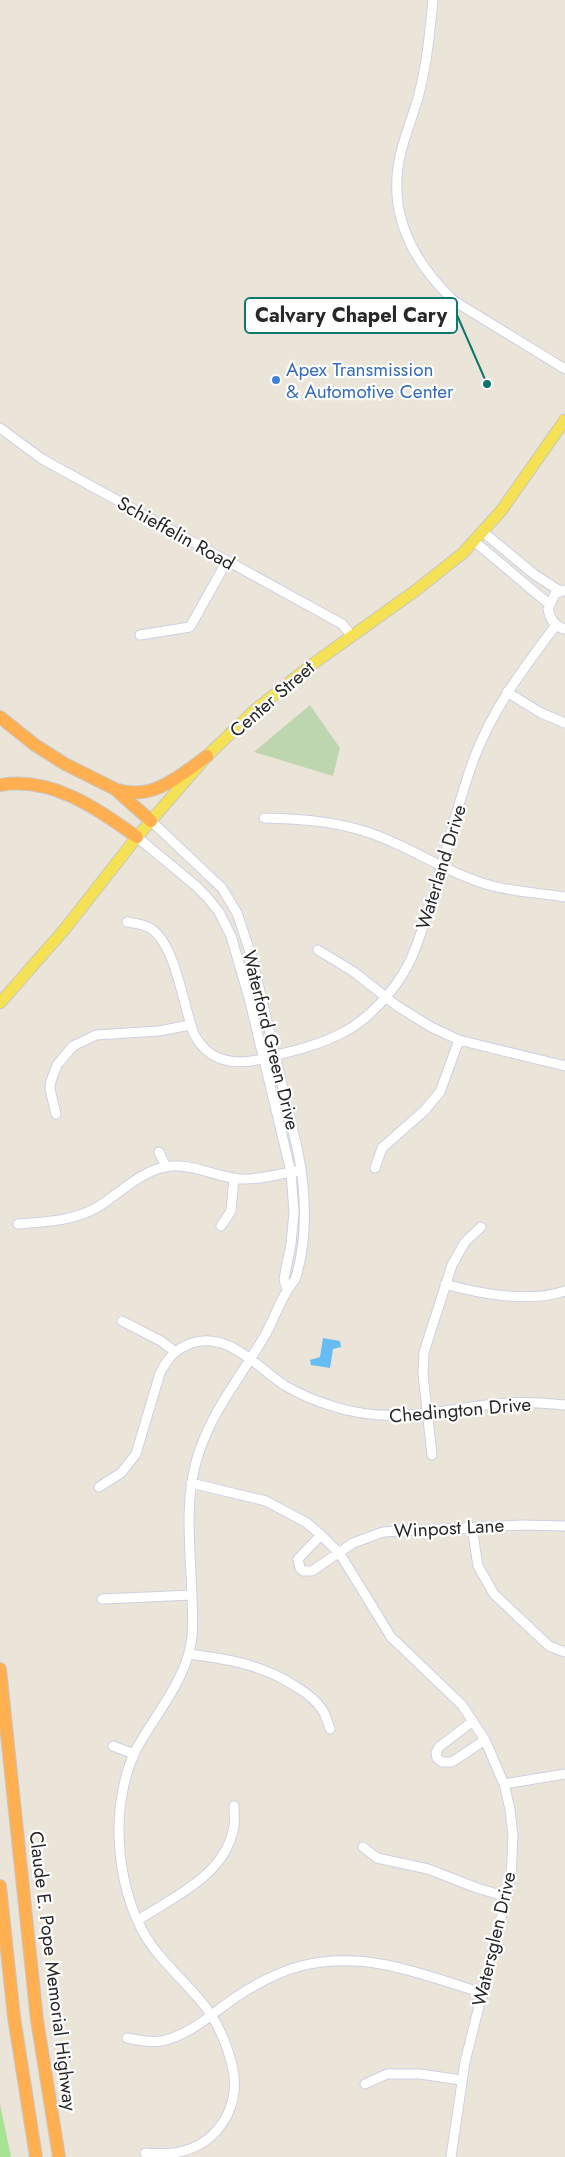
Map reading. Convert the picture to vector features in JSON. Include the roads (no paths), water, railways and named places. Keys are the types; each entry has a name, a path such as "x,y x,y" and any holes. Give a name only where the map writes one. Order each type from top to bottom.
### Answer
{"highway":[{"path":"0,717 35,745 65,764 115,789 130,794 145,793 161,788 207,756"},
{"path":"0,785 31,783 62,792 107,816 137,837"},
{"path":"115,789 151,821"},
{"name":"Claude E. Pope Memorial Highway","path":"0,1669 37,2020 59,2157"},
{"path":"0,1886 14,2016 36,2157"}],"main road":[{"name":"Center Street","path":"0,1003 64,930 137,837 207,756 254,710 317,660 452,563 501,511 565,420"}],"street":[{"path":"433,0 422,80 399,162 398,190 404,228 418,260 454,301 565,369"},
{"name":"Schieffelin Road","path":"0,428 42,459 342,624 352,636"},
{"path":"483,532 535,575 562,590"},
{"path":"474,541 549,604"},
{"path":"140,636 190,627 227,561"},
{"path":"561,627 549,615 549,604 555,594 562,590"},
{"name":"Waterland Drive","path":"127,922 151,928 163,942 173,964 190,1025 199,1044 217,1058 241,1062 275,1056 312,1046 346,1031 368,1014 384,997 408,965 417,946 474,758 494,713 529,660 561,627"},
{"path":"507,692 541,713 565,723"},
{"path":"264,818 323,821 351,827 371,833 442,865 451,871 490,885 565,897"},
{"name":"Waterford Green Drive","path":"145,2153 174,2154 191,2148 213,2135 228,2115 235,2094 235,2074 223,2036 212,2015 155,1951 138,1920 125,1884 119,1828 122,1798 134,1754 174,1687 189,1654 193,1624 189,1506 191,1483 209,1425 230,1387 250,1359 274,1319 287,1290 294,1281 304,1230 302,1170 252,958 237,913 222,888 151,821"},
{"name":"Waterford Green Drive","path":"137,837 196,886 219,912 231,936 264,1058 291,1172 294,1212 291,1244 284,1279 287,1290"},
{"path":"318,950 354,972 384,997 415,1018 459,1040 565,1066"},
{"path":"56,1114 50,1088 51,1081 62,1057 73,1046 96,1035 159,1031 190,1025"},
{"path":"375,1168 382,1148 424,1111 440,1092 459,1040"},
{"path":"160,1152 166,1167"},
{"path":"18,1224 74,1217 95,1208 148,1174 166,1167 200,1169 234,1178 265,1177 302,1170"},
{"path":"221,1226 231,1211 234,1178"},
{"path":"432,1455 423,1374 424,1352 445,1284 458,1254 465,1242 480,1227"},
{"path":"445,1284 495,1296 544,1295 565,1291"},
{"path":"99,1487 121,1473 136,1454 160,1373 174,1352 161,1341 122,1321"},
{"name":"Chedington Drive","path":"174,1352 192,1343 210,1341 232,1347 298,1393 353,1413 382,1416 427,1414 487,1404 565,1405"},
{"name":"Watersglen Drive","path":"191,1483 266,1501 307,1523 321,1535 340,1554 392,1637 450,1692 473,1721 485,1740 504,1784 510,1809 513,1836 511,1878 461,2080 451,2157"},
{"name":"Winpost Lane","path":"321,1535 298,1559 300,1568 308,1572 340,1554 353,1543 383,1532 521,1525 565,1526"},
{"path":"472,1528 478,1566 494,1594 549,1646 565,1652"},
{"path":"102,1599 192,1595"},
{"path":"189,1654 236,1660 275,1674 317,1703 324,1712 330,1729"},
{"path":"473,1721 439,1747 437,1758 442,1762 452,1762 485,1740"},
{"path":"113,1746 134,1754"},
{"path":"504,1784 565,1774"},
{"path":"138,1920 198,1883 210,1870 229,1842 234,1825 234,1806"},
{"path":"363,1848 377,1858 428,1869 477,1888 507,1897"},
{"path":"127,2038 146,2042 168,2039 185,2032 264,1981 300,1967 321,1962 351,1960 386,1964 482,1993"},
{"path":"365,2084 381,2075 395,2074 461,2080"}],"water":[{"path":"323,1338 340,1341 341,1347 333,1349 330,1368 311,1365 310,1360 320,1357"}],"place":[{"name":"Apex Transmission & Automotive Center","path":"276,380"},
{"name":"Calvary Chapel Cary","path":"487,384"}]}
